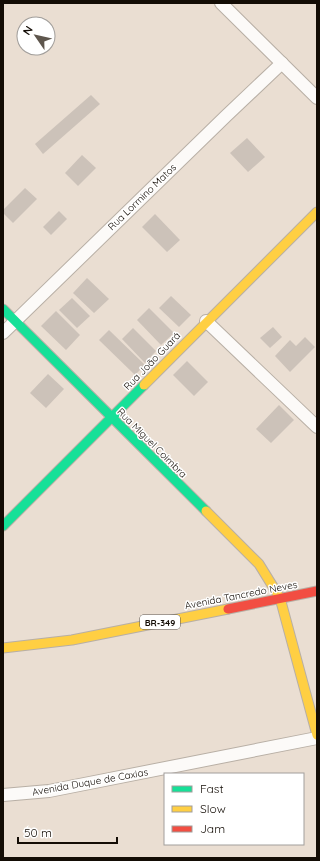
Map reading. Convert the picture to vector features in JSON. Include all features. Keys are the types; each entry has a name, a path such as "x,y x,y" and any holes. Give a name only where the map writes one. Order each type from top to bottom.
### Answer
{"street":[{"path":"221,3 317,98"},
{"name":"Rua Lormino Matos","path":"3,333 282,63"},
{"name":"Rua João Guará","path":"3,526 206,321 317,212"},
{"name":"Rua Miguel Coimbra","path":"3,309 259,564 280,598"},
{"path":"206,321 317,427"},
{"name":"Avenida Tancredo Neves","path":"3,648 72,640 317,591"},
{"path":"280,598 317,735"},
{"name":"Avenida Duque de Caxias","path":"3,795 49,791 317,738"}],"building":[{"path":"91,95 100,104 43,154 35,144"},
{"path":"247,138 265,157 248,172 230,153"},
{"path":"82,155 96,168 78,186 65,173"},
{"path":"25,188 37,199 13,223 3,213 3,210"},
{"path":"59,211 67,219 51,235 43,227"},
{"path":"155,214 180,240 167,252 142,227"},
{"path":"87,278 109,299 94,313 73,293"},
{"path":"171,296 191,315 179,327 159,308"},
{"path":"72,298 90,316 77,328 59,310"},
{"path":"149,308 174,333 161,345 137,320"},
{"path":"56,311 80,335 66,350 41,326"},
{"path":"273,327 282,337 270,348 260,338"},
{"path":"133,328 156,351 145,363 122,339"},
{"path":"109,330 145,365 135,375 99,340"},
{"path":"305,337 315,347 290,372 275,356 290,340 296,346"},
{"path":"187,361 208,382 194,396 173,375"},
{"path":"48,374 64,389 46,408 30,393"},
{"path":"279,405 294,420 271,443 256,429"}],"traffic: fast":[{"path":"3,309 206,511"},
{"path":"3,526 144,385"}],"traffic: slow":[{"path":"144,385 317,212"},
{"path":"206,511 259,564 280,598 317,735"},
{"path":"3,648 72,640 228,609"}],"traffic: jam":[{"path":"228,609 317,591"}]}
